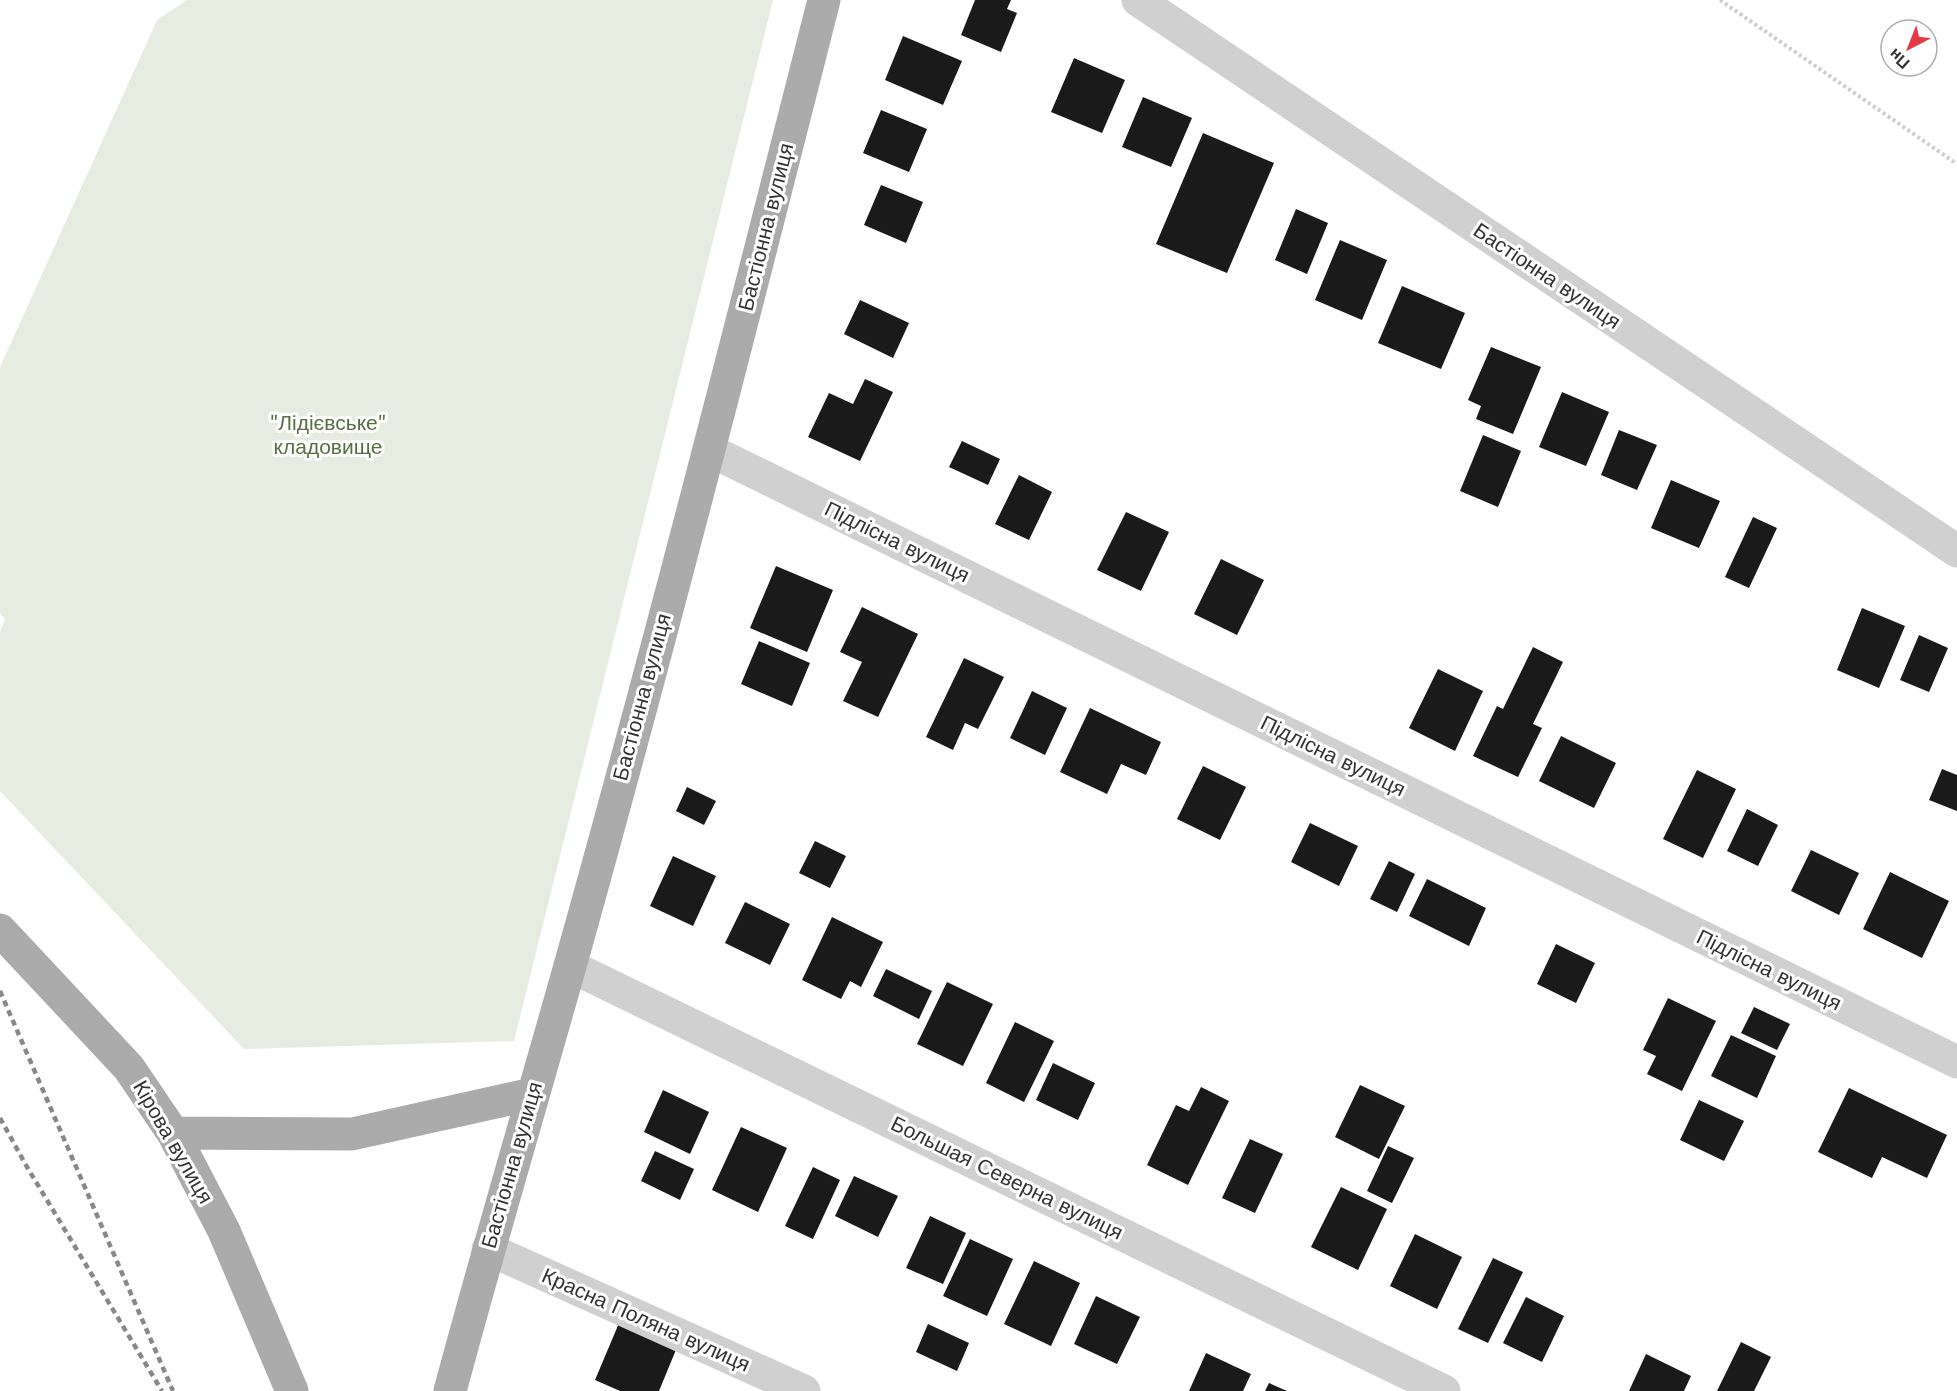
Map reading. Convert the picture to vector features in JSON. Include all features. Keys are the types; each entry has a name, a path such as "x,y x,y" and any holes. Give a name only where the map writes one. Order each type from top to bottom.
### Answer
{"main road":[{"name":"Бастіонна вулиця","path":"450,1391 488,1249 570,966 709,450 824,0"},
{"name":"Кірова вулиця","path":"0,930 129,1068 173,1132 224,1231 292,1391"},
{"path":"173,1132 352,1134 532,1094"}],"street":[{"name":"Бастіонна вулиця","path":"1138,0 1957,551"},
{"name":"Підлісна вулиця","path":"709,450 1957,1062"},
{"name":"Большая Северна вулиця","path":"570,966 1444,1391"},
{"name":"Красна Поляна вулиця","path":"488,1249 804,1391"}],"path":[{"path":"1720,0 1957,164"}],"green space":[{"name":"\"Лідієвське\" кладовище","path":"187,0 773,0 514,1041 244,1049 0,791 0,632 5,619 0,613 0,367 157,20"}],"building":[{"path":"975,0 1011,0 1007,9 1017,13 1001,52 961,35"},
{"path":"903,36 962,61 943,105 885,80"},
{"path":"1074,58 1125,80 1102,133 1051,112"},
{"path":"1143,97 1192,118 1171,167 1122,147"},
{"path":"881,110 927,129 909,172 863,153"},
{"path":"1203,133 1274,163 1227,273 1156,244"},
{"path":"881,185 923,202 906,243 864,225"},
{"path":"1296,209 1328,223 1307,274 1275,260"},
{"path":"1340,240 1387,260 1362,320 1315,300"},
{"path":"1402,286 1465,313 1441,369 1378,343"},
{"path":"860,300 909,323 893,358 844,334"},
{"path":"1491,347 1541,367 1513,434 1476,419 1481,406 1468,400"},
{"path":"865,379 893,392 860,461 808,437 829,393 853,404"},
{"path":"1562,392 1609,412 1586,466 1539,447"},
{"path":"1619,430 1657,445 1637,490 1601,475"},
{"path":"1483,435 1521,451 1498,507 1460,491"},
{"path":"962,441 1000,459 988,485 949,467"},
{"path":"1019,475 1052,492 1029,540 995,524"},
{"path":"1671,480 1720,501 1699,548 1651,528"},
{"path":"1126,512 1169,532 1141,591 1097,570"},
{"path":"1753,517 1777,528 1749,588 1725,577"},
{"path":"1221,559 1264,580 1237,635 1194,614"},
{"path":"776,566 833,590 807,652 750,628"},
{"path":"862,607 918,634 878,717 843,701 862,662 840,652"},
{"path":"1862,608 1905,626 1879,688 1837,670"},
{"path":"1919,635 1948,648 1929,692 1900,680"},
{"path":"759,641 810,663 792,706 741,684"},
{"path":"1533,647 1563,662 1533,724 1542,728 1518,777 1473,756 1497,706 1503,709"},
{"path":"964,658 1004,677 978,729 965,723 953,750 926,737"},
{"path":"1438,669 1483,691 1455,751 1409,728"},
{"path":"1032,691 1067,708 1045,755 1010,738"},
{"path":"1090,708 1161,742 1146,775 1121,764 1107,794 1060,772"},
{"path":"1561,736 1616,763 1594,808 1539,781"},
{"path":"1203,766 1246,787 1220,840 1177,819"},
{"path":"1942,769 1957,775 1957,811 1929,800"},
{"path":"1697,770 1736,789 1703,858 1663,839"},
{"path":"687,787 716,801 704,825 676,811"},
{"path":"1747,809 1778,825 1758,866 1727,851"},
{"path":"1310,823 1358,846 1339,886 1291,862"},
{"path":"815,841 846,856 830,888 799,873"},
{"path":"1811,850 1859,873 1839,915 1791,891"},
{"path":"673,856 716,876 693,926 650,906"},
{"path":"1389,861 1415,874 1397,912 1370,899"},
{"path":"1890,872 1949,901 1922,958 1863,929"},
{"path":"1427,879 1486,908 1469,946 1409,916"},
{"path":"745,902 790,924 770,965 725,943"},
{"path":"832,917 883,942 861,987 850,981 841,999 802,980"},
{"path":"1556,944 1595,963 1576,1003 1537,984"},
{"path":"886,969 932,991 919,1019 873,996"},
{"path":"947,982 993,1004 963,1066 917,1044"},
{"path":"1668,998 1716,1021 1682,1091 1647,1074 1656,1056 1643,1050"},
{"path":"1754,1007 1790,1024 1777,1050 1741,1033"},
{"path":"1015,1022 1054,1041 1024,1102 986,1083"},
{"path":"1731,1035 1776,1056 1757,1098 1711,1076"},
{"path":"1053,1063 1095,1083 1078,1120 1036,1100"},
{"path":"1360,1085 1405,1106 1379,1159 1335,1137"},
{"path":"1201,1087 1229,1101 1188,1185 1147,1165 1176,1105 1189,1111"},
{"path":"1849,1088 1947,1135 1927,1178 1882,1157 1872,1178 1818,1152"},
{"path":"663,1090 709,1112 690,1154 644,1132"},
{"path":"1699,1100 1744,1121 1724,1161 1680,1140"},
{"path":"741,1127 787,1148 758,1212 712,1190"},
{"path":"1250,1139 1283,1154 1255,1213 1222,1198"},
{"path":"1388,1146 1414,1158 1392,1203 1367,1191"},
{"path":"655,1151 694,1169 680,1200 641,1181"},
{"path":"813,1167 840,1180 813,1239 785,1226"},
{"path":"854,1176 898,1196 878,1237 835,1216"},
{"path":"1341,1187 1387,1209 1358,1270 1311,1247"},
{"path":"930,1216 966,1233 943,1284 906,1268"},
{"path":"1415,1234 1462,1257 1437,1309 1390,1286"},
{"path":"970,1239 1013,1259 987,1316 943,1296"},
{"path":"1493,1258 1523,1272 1488,1343 1458,1329"},
{"path":"1034,1261 1080,1283 1051,1346 1004,1324"},
{"path":"1096,1296 1140,1317 1117,1364 1074,1344"},
{"path":"1526,1297 1564,1316 1542,1362 1503,1343"},
{"path":"622,1316 680,1340 659,1391 620,1391 595,1380"},
{"path":"928,1324 969,1343 957,1371 916,1352"},
{"path":"1741,1342 1771,1357 1754,1391 1717,1391"},
{"path":"1206,1353 1251,1374 1243,1391 1189,1391"},
{"path":"1646,1354 1691,1376 1684,1391 1629,1391"},
{"path":"1269,1383 1287,1391 1265,1391"}],"railway":[{"path":"0,991 173,1391"},
{"path":"0,1118 162,1391"}]}
